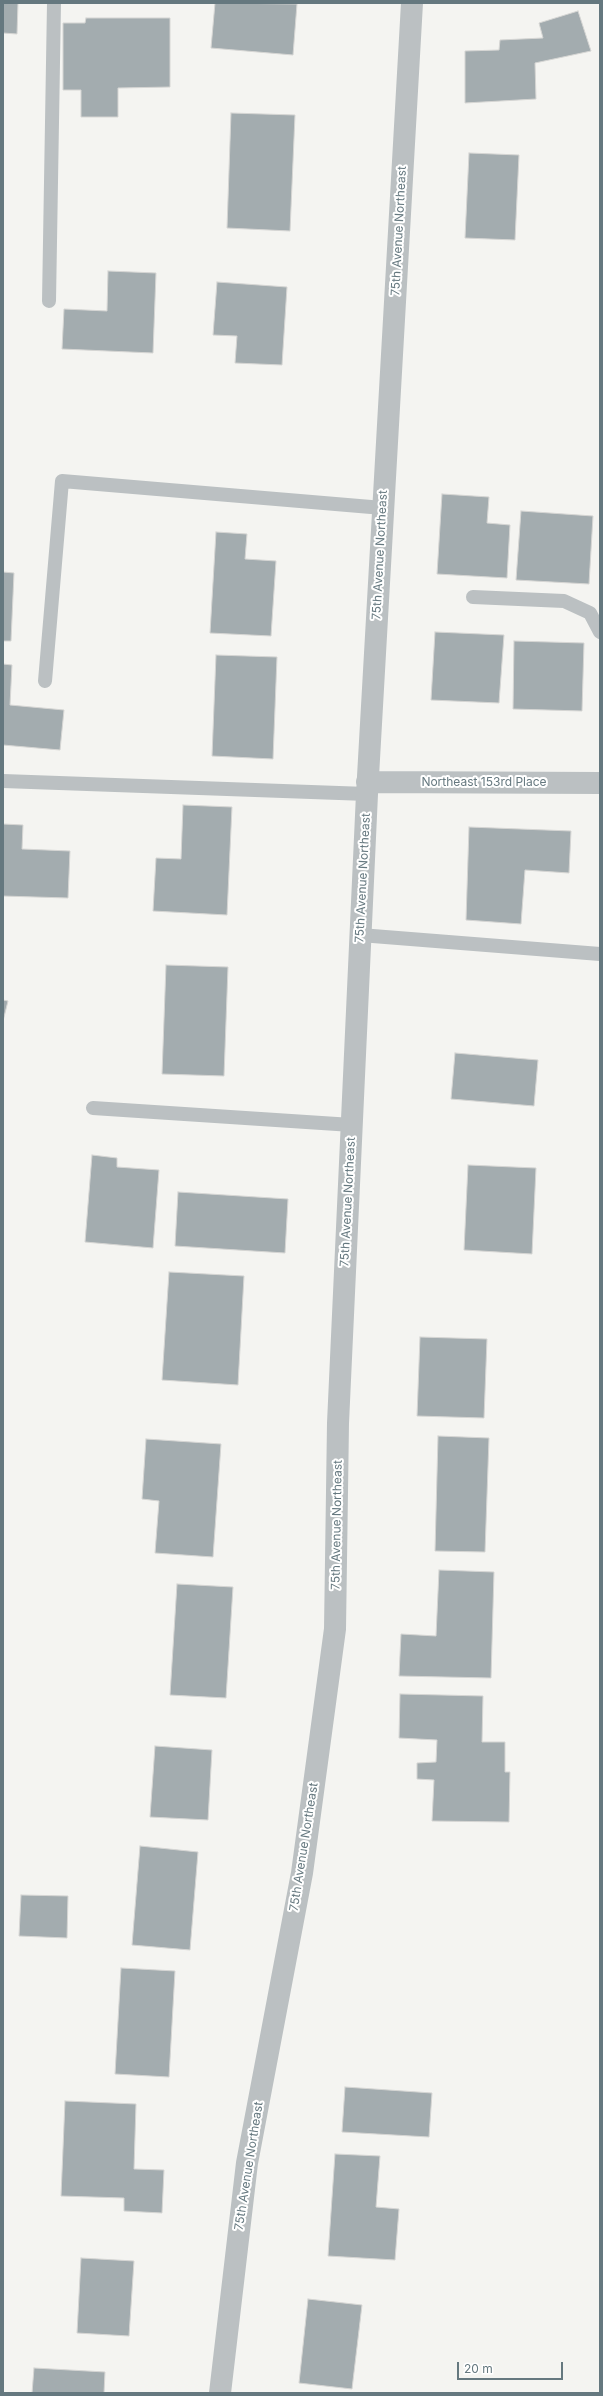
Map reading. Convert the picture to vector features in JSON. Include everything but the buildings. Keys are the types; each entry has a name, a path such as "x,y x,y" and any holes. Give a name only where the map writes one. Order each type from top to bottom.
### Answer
{"street":[{"name":"75th Avenue Northeast","path":"220,2393 247,2163 302,1873 335,1628 338,1423 360,935 412,3"},
{"name":"Northeast 153rd Place","path":"367,788 600,783"}],"lane":[{"path":"49,301 54,3"},
{"path":"45,681 62,481 383,508"},
{"path":"473,596 564,601 590,613 600,632"},
{"path":"3,781 367,788"},
{"path":"360,935 600,954"},
{"path":"93,1108 352,1126"}]}
